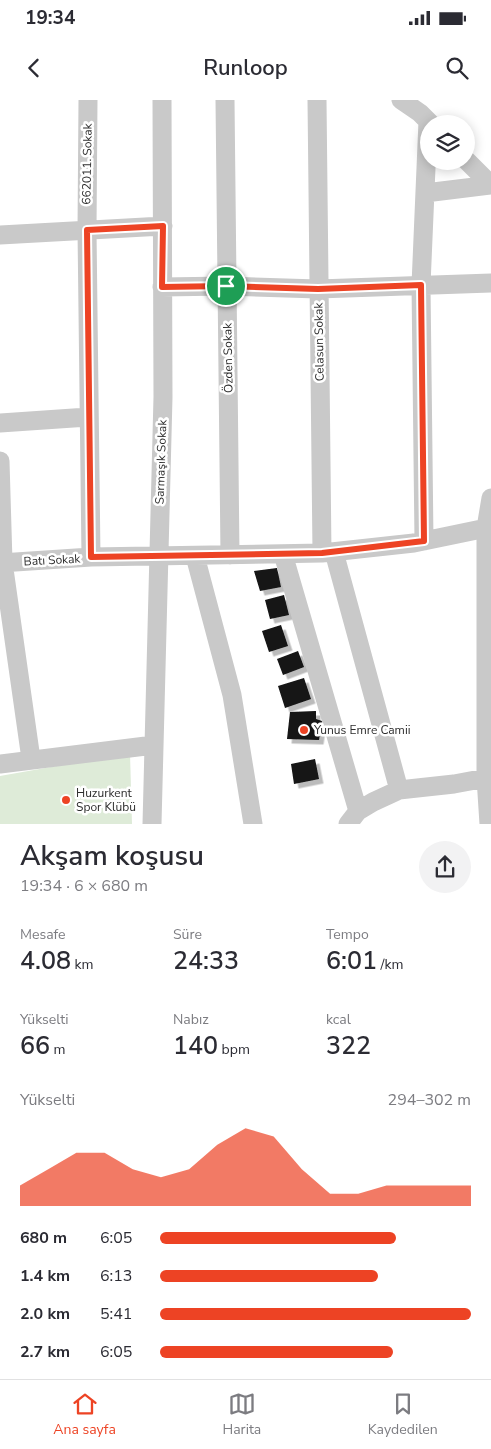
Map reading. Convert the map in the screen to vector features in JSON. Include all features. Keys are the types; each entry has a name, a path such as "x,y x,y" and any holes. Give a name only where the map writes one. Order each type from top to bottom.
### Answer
{"street":[{"name":"662011. Sokak","path":"88,100 88,417 91,557"},
{"name":"Sarmaşık Sokak","path":"152,824 163,397 162,100"},
{"name":"Özden Sokak","path":"225,100 230,555"},
{"name":"Celasun Sokak","path":"317,100 318,289 328,552 399,790"},
{"path":"401,100 422,115"},
{"path":"475,169 491,185"},
{"path":"424,541 421,285 426,170"},
{"path":"425,193 491,185"},
{"path":"0,235 163,226"},
{"path":"162,287 226,286 318,289 491,283"},
{"path":"0,424 88,417"},
{"path":"0,461 2,562 31,759"},
{"path":"489,824 489,528 491,498"},
{"name":"Batı Sokak","path":"2,562 91,557 328,552 424,541 489,528"},
{"path":"283,554 353,817 372,802 399,790 454,784 489,777"},
{"path":"195,556 232,695 253,824"},
{"path":"0,764 154,745"}],"green space":[{"name":"Huzurkent Spor Klübü","path":"130,753 132,824 0,824 0,776"}],"building":[{"path":"277,568 281,587 260,591 254,571"},
{"path":"284,595 289,615 270,619 265,600"},
{"path":"281,625 288,646 269,652 262,631"},
{"path":"298,651 304,667 283,675 277,659"},
{"path":"304,678 311,699 285,708 278,686"},
{"name":"Yunus Emre Camii","path":"316,711 316,719 322,721 319,740 287,739 290,712"},
{"path":"315,759 319,779 294,784 291,764"}],"place":[{"name":"Yunus Emre Camii","path":"304,730"},
{"name":"Huzurkent Spor Klübü","path":"66,800"}],"route":[{"path":"163,226 162,287 226,286 318,289 421,285 424,541 322,553 91,557 87,230 163,226"}]}
